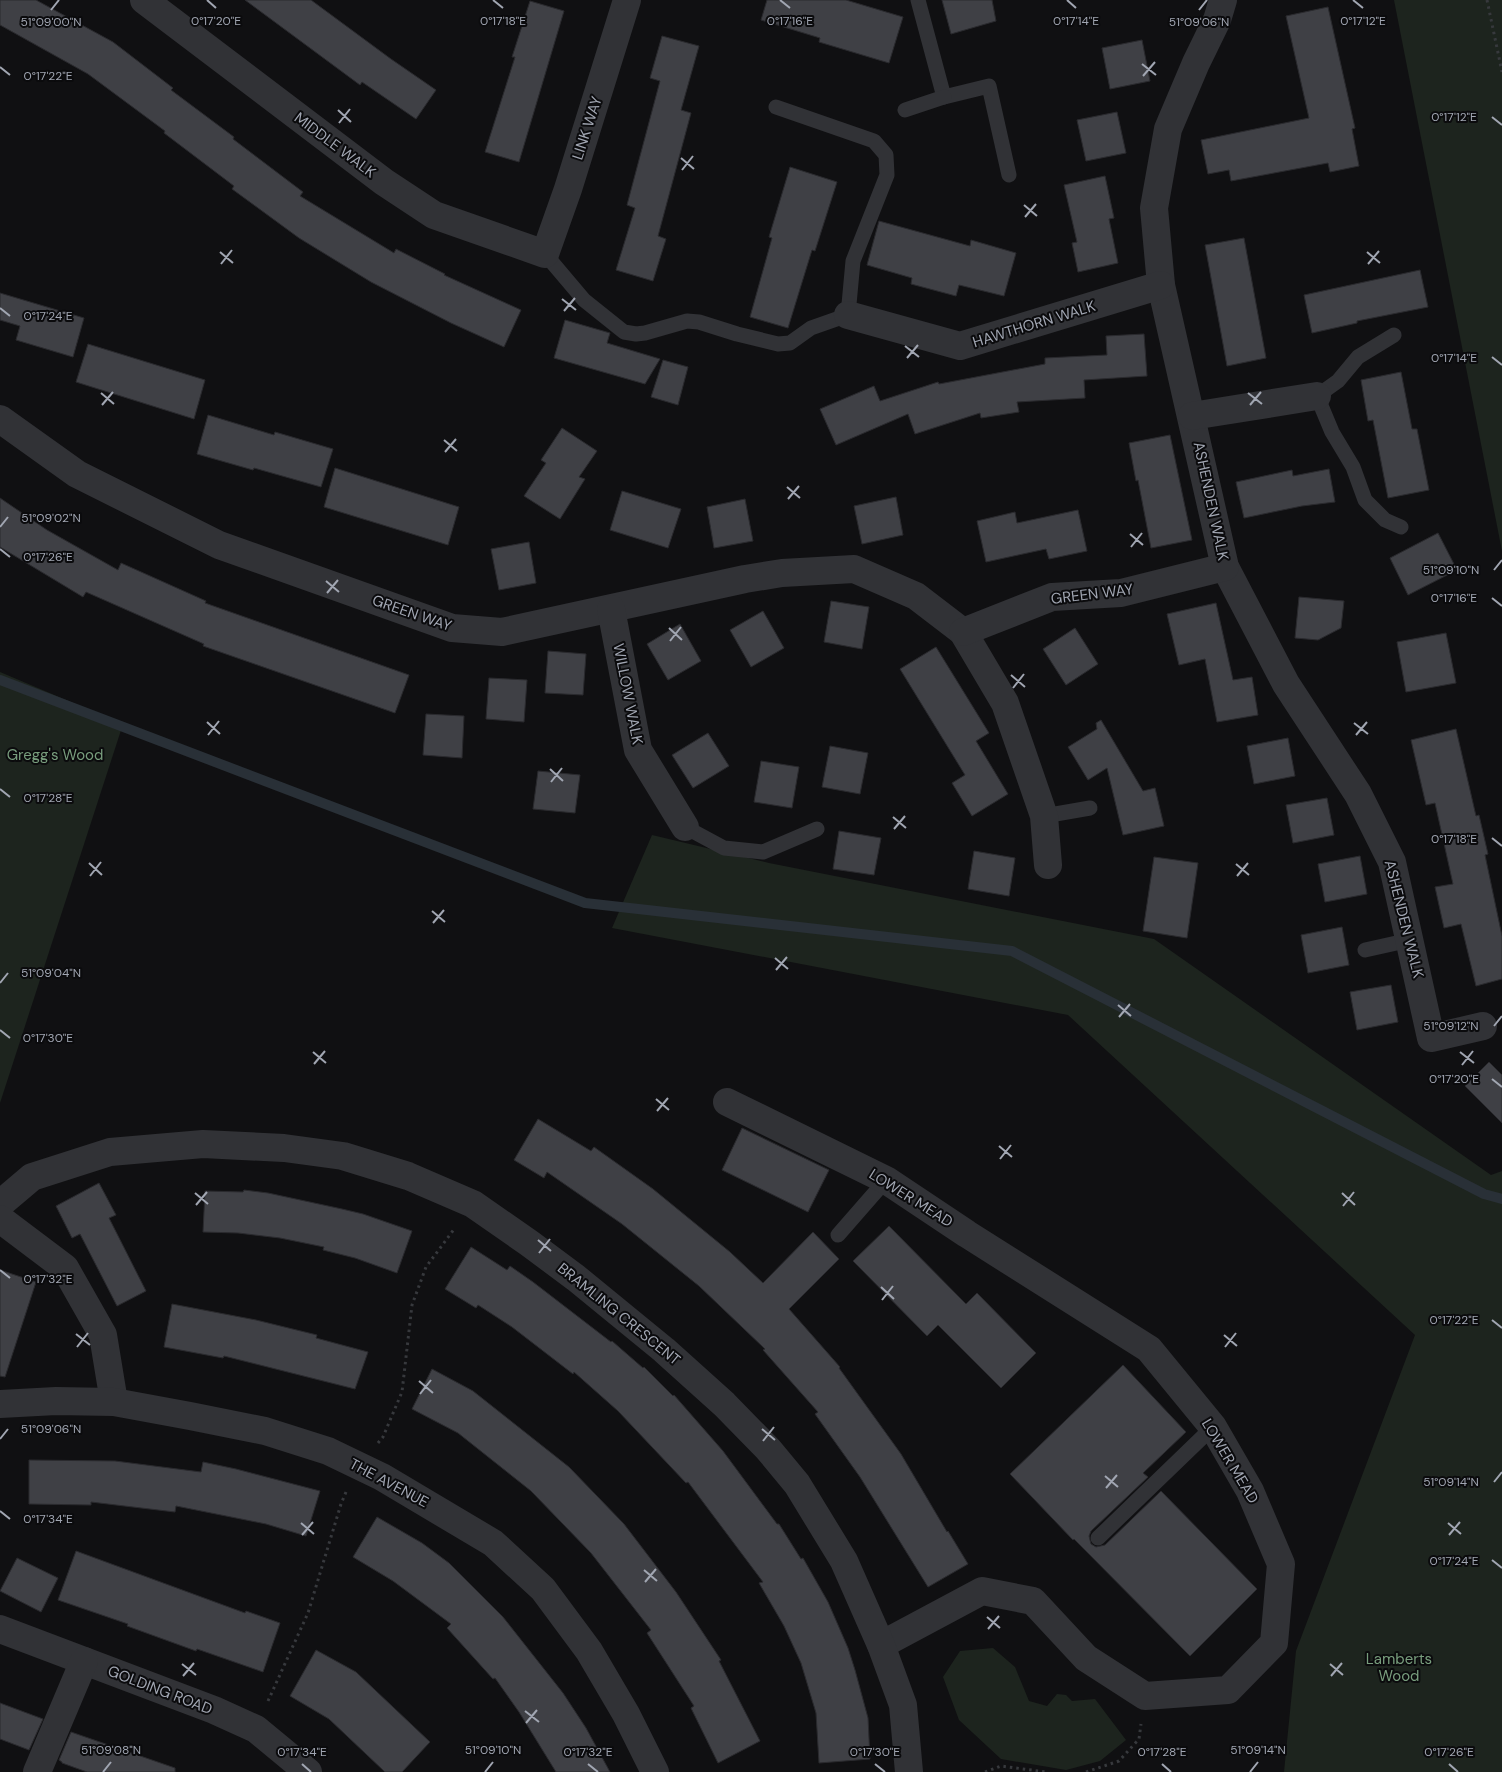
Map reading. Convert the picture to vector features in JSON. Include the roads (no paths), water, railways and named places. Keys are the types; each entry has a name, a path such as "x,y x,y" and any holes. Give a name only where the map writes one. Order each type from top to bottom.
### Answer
{"street":[{"name":"MIDDLE WALK","path":"144,0 384,182 434,215 545,254"},
{"name":"LINK WAY","path":"545,254 568,189 627,0"},
{"name":"ASHENDEN WALK","path":"1223,0 1217,20 1196,63 1168,129 1154,208 1161,285 1225,567 1286,684 1358,794 1392,862 1431,1038 1483,1026"},
{"name":"HAWTHORN WALK","path":"848,316 960,346 1161,285"},
{"path":"1192,416 1317,396"},
{"name":"GREEN WAY","path":"0,419 77,474 219,545 452,628 502,632 746,579 782,573 854,569 916,596 963,632 1006,703 1044,816 1048,865"},
{"name":"GREEN WAY","path":"963,632 1052,597 1121,593 1225,567"},
{"name":"WILLOW WALK","path":"611,609 638,750 685,827"},
{"name":"LOWER MEAD","path":"727,1102 886,1180 967,1234 1149,1349 1213,1427 1250,1491 1281,1564 1274,1643 1228,1690 1145,1696 1086,1658 1033,1601 982,1591 881,1645"},
{"name":"BRAMLING CRESCENT","path":"0,1204 32,1177 110,1152 203,1144 284,1148 343,1156 408,1176 473,1204 537,1249 622,1314 724,1404 768,1449 797,1484 844,1561 881,1645 903,1705 910,1772"},
{"path":"0,1220 64,1268 103,1336 114,1402"},
{"name":"THE AVENUE","path":"0,1404 56,1401 114,1402 265,1431 328,1452 382,1477 493,1543 543,1589 589,1651 626,1714 656,1772"},
{"name":"GOLDING ROAD","path":"0,1629 214,1710 256,1729 308,1772"},
{"path":"37,1772 84,1661"}],"lane":[{"path":"918,0 944,97"},
{"path":"905,110 944,97 989,86 1009,176"},
{"path":"545,254 584,300 624,332 645,333 687,321 698,322 778,344 790,344 810,328 848,316 853,261 888,175 886,155 874,141 776,107"},
{"path":"1394,335 1358,357 1338,381 1317,396 1332,432 1353,467 1365,500 1385,520 1401,527"},
{"path":"1044,816 1090,808"},
{"path":"685,827 724,848 763,852 817,829"},
{"path":"1365,950 1410,940"},
{"path":"838,1235 886,1180"},
{"path":"1098,1538 1213,1427"}],"waterway":[{"path":"0,680 585,903 1012,951 1484,1194 1502,1199"}],"park label":[{"name":"Gregg's Wood","path":"55,755"},
{"name":"Lamberts Wood","path":"1399,1668"}]}
